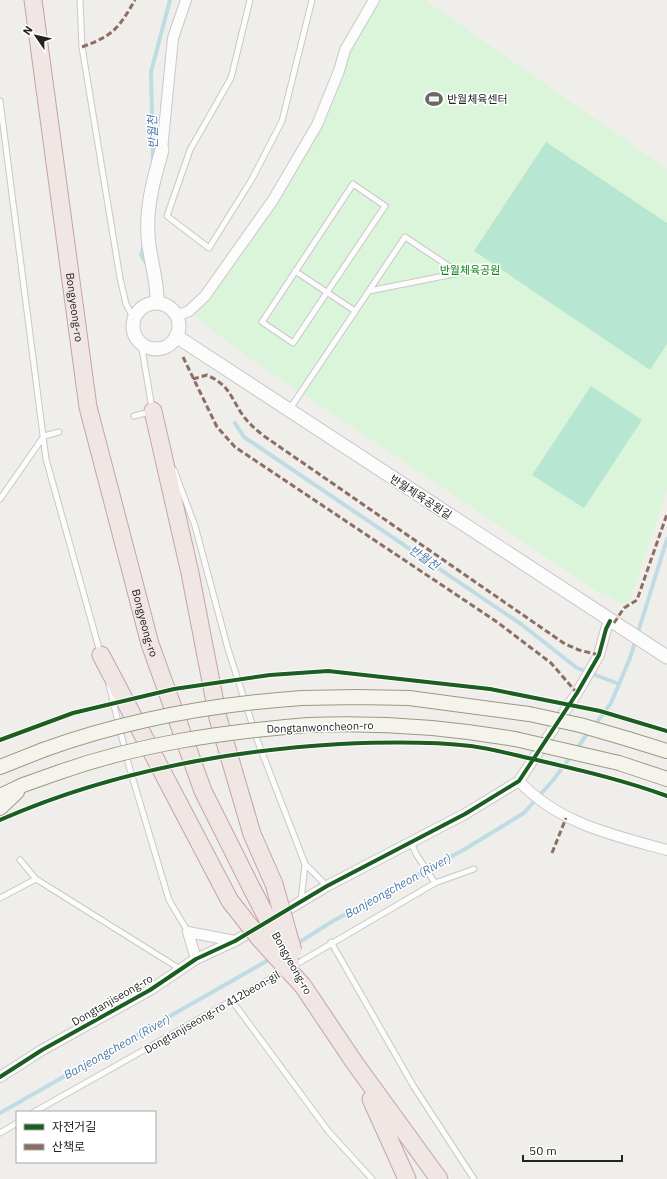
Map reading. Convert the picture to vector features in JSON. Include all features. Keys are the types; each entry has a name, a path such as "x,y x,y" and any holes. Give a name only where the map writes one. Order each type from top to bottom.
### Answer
{"highway":[{"name":"Bongyeong-ro","path":"33,0 88,407 150,644 203,791 303,986 354,1062 434,1173 443,1179"},
{"path":"153,411 190,573 218,718 252,834 274,884 303,986"},
{"path":"101,655 230,901 260,939 303,986"},
{"path":"354,1062 407,1179"}],"main road":[{"path":"0,767 6,762 87,734 184,713 255,701 302,698 409,698 529,714 580,725 667,751"},
{"name":"Dongtanwoncheon-ro","path":"0,796 23,785 111,756 168,743 237,731 353,723 405,725 463,730 515,739 620,763 667,779"},
{"path":"0,808 23,785"}],"street":[{"path":"157,303 157,292 148,235 150,192 162,150 173,38 186,0"},
{"path":"176,316 189,311 205,296 273,200 317,125 339,72 345,50 374,0"},
{"path":"157,303 168,306 176,316 179,326 176,336 169,344 160,348 150,348 141,343 134,329 134,319 140,310 145,306 157,303"},
{"name":"반월체육공원길","path":"176,336 288,411 667,657"},
{"path":"614,623 606,629 596,661 521,784 548,808 570,820 600,832 667,850"},
{"name":"Dongtanjiseong-ro","path":"0,1077 42,1050 150,990 196,959 235,941 301,900 521,784"},
{"path":"196,959 188,932 235,941"}],"lane":[{"path":"80,0 82,47 120,278 126,304 134,319"},
{"path":"250,0 231,78 190,150 167,216 209,248 252,179 282,121 312,0"},
{"path":"0,102 46,459 101,655 129,766 169,900 188,932"},
{"path":"353,184 385,206 293,343 262,322 295,271 353,184"},
{"path":"288,411 405,237 459,273 369,291"},
{"path":"295,271 355,311"},
{"path":"141,343 153,411 195,526 228,649 258,742 305,864 327,886"},
{"path":"134,416 153,411"},
{"path":"0,499 44,436 59,432"},
{"path":"411,842 416,854 435,883"},
{"path":"20,860 36,879 180,969"},
{"path":"301,900 305,864"},
{"name":"Dongtanjiseong-ro 412beon-gil","path":"36,1111 233,1002 332,942 393,909 435,883 474,869"},
{"path":"0,898 36,879"},
{"path":"332,942 414,1087 474,1179"},
{"path":"233,1002 328,1132 372,1179"},
{"path":"0,1134 16,1124"}],"green space":[{"name":"반월체육공원","path":"374,0 425,0 667,169 667,490 628,606 597,591 285,382 232,346 189,311 273,200"},
{"path":"546,142 667,223 667,344 650,370 474,251"},
{"path":"591,386 642,420 584,508 532,475"}],"waterway":[{"name":"반월천","path":"153,161 151,72 170,0"},
{"name":"반월천","path":"144,245 141,255 146,263"},
{"name":"반월천","path":"235,423 244,437 521,624 577,668 619,684"},
{"name":"Banjeongcheon (River)","path":"594,726 611,703 630,658 667,539"},
{"name":"Banjeongcheon (River)","path":"576,750 589,731"},
{"name":"Banjeongcheon (River)","path":"295,945 333,921 465,849 524,813 554,779 572,755"},
{"name":"Banjeongcheon (River)","path":"0,1113 272,958"}],"marked path":[{"path":"82,47 101,39 114,30 124,18 135,0"},
{"path":"183,357 217,427 235,447 497,622 551,663 577,693"},
{"path":"193,379 207,375 219,382 230,394 245,418 264,436 565,644 579,650 599,655"},
{"path":"614,623 624,608 637,600 667,514"},
{"path":"552,853 566,818"}],"cycle path":[{"path":"0,1077 42,1050 150,990 196,959 235,941 327,886 465,814 519,781 577,693 599,655 606,629 610,621"},
{"path":"0,740 73,713 174,689 270,675 328,671 490,689 600,711 667,731"},
{"path":"0,820 82,789 167,767 253,752 296,747 356,743 389,742 455,744 480,747 589,773 667,796"}],"place":[{"name":"반월체육센터","path":"434,99"}]}
